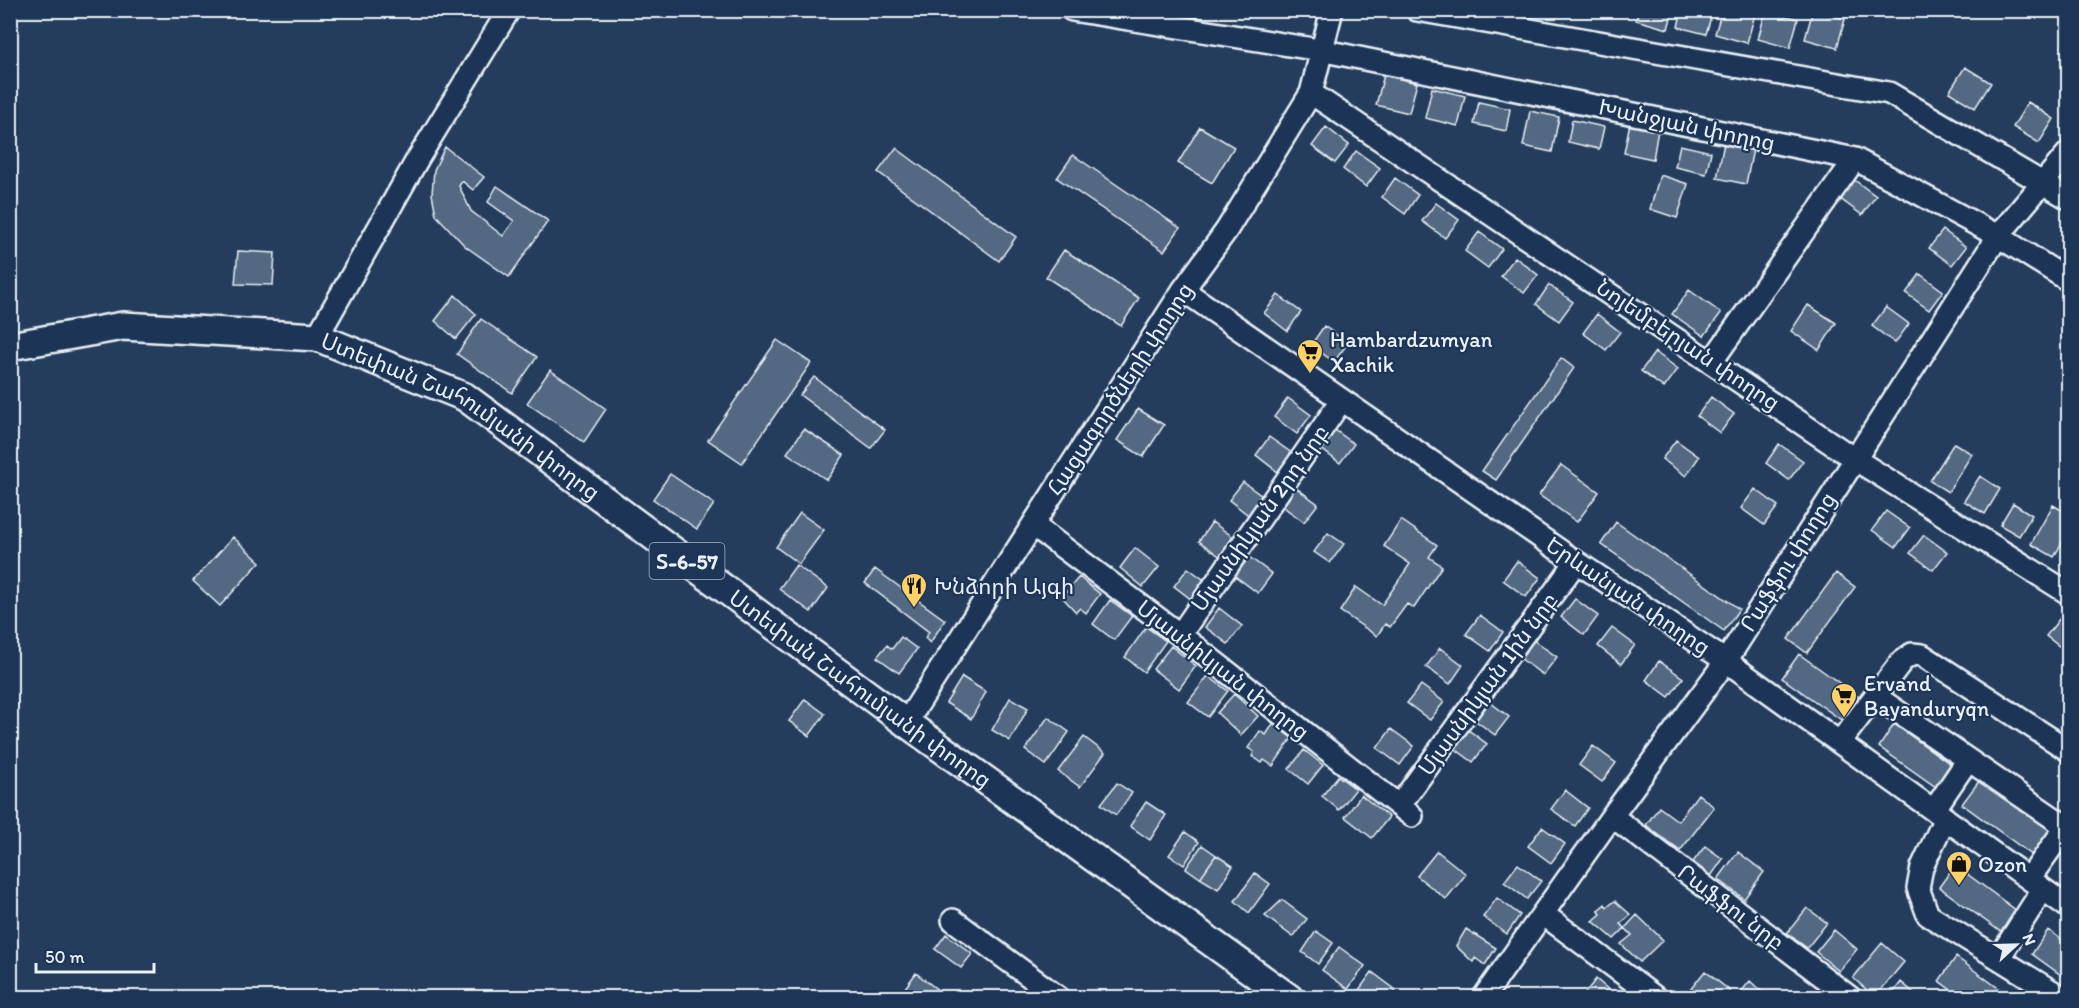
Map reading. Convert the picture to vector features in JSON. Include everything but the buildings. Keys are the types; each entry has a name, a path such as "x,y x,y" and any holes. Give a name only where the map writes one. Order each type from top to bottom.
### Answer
{"main road":[{"name":"Ստեփան Շահումյանի փողոց","path":"10,346 123,326 317,337 465,397 906,723 1289,998"}],"street":[{"path":"317,337 417,160 509,10"},
{"name":"Խանջյան փողոց","path":"1072,10 1320,50 1855,159 1998,236 2068,280"},
{"path":"1320,50 1332,10"},
{"path":"1417,10 1889,93 2068,198"},
{"name":"Հացագործների փողոց","path":"906,723 1183,290 1226,231 1311,93 1320,50"},
{"name":"Նոյեմբերյան փողոց","path":"1311,93 1853,458 2068,593"},
{"name":"Րաֆֆու փողոց","path":"1483,998 1612,816 1726,661 1853,458 1998,236 2068,153"},
{"path":"1712,361 1855,159"},
{"name":"Երևանյան փողոց","path":"1183,290 1576,562 1726,661 2068,907"},
{"name":"Մյասնիկյան 2րդ նրբ","path":"1180,635 1341,401"},
{"name":"Մյասնիկյան փողոց","path":"1033,525 1180,635 1405,811"},
{"name":"Մյասնիկյան 1ին նրբ","path":"1405,811 1576,562"},
{"path":"1840,742 1902,661 1912,654 1923,655 2068,750"},
{"path":"1875,696 1967,761 2068,826 1999,958"},
{"path":"1967,761 1939,814 1922,867 1918,888 1928,915 2063,998"},
{"name":"Րաֆֆու նրբ","path":"1612,816 1851,998"},
{"path":"1543,914 1656,998"},
{"path":"953,920 1059,998"}],"place":[{"name":"Hambardzumyan Xachik","path":"1310,375"},
{"name":"Խնձորի Այգի","path":"914,609"},
{"name":"Ervand Bayanduryqn","path":"1844,719"},
{"name":"Ozon","path":"1959,887"}]}
